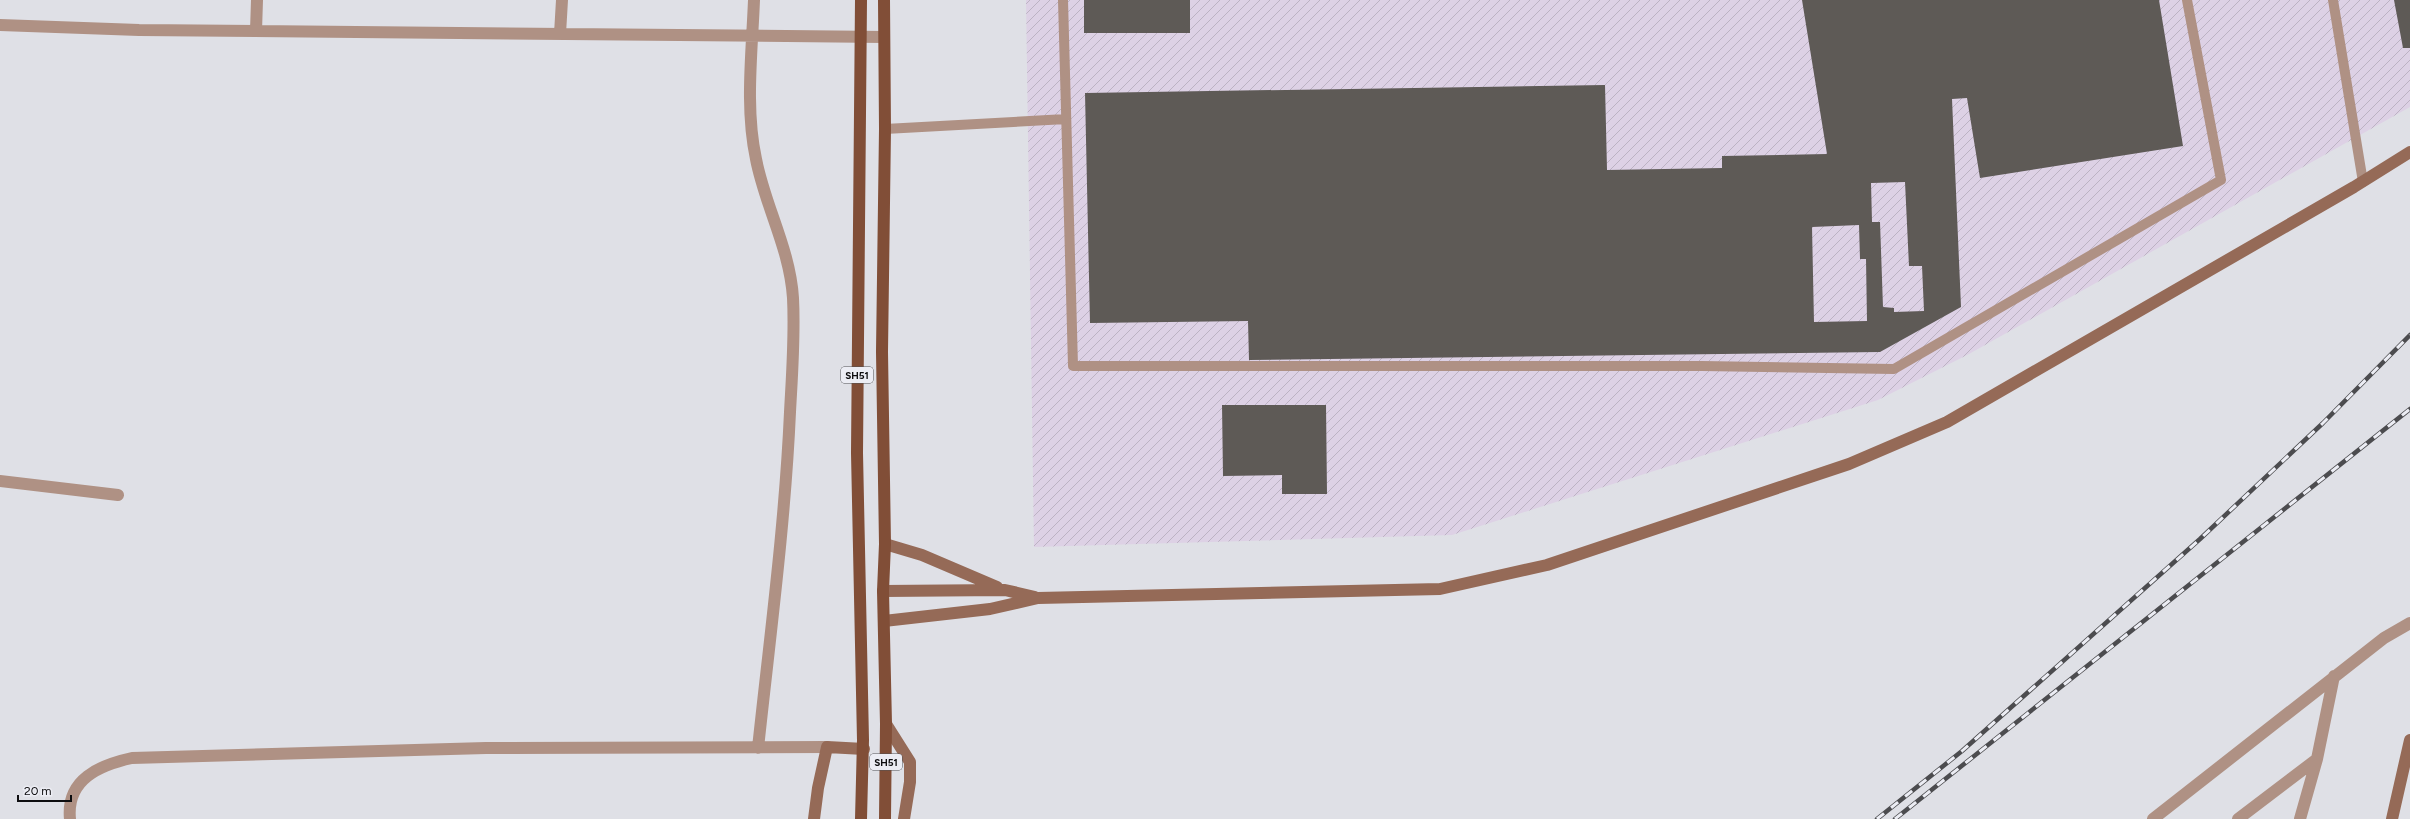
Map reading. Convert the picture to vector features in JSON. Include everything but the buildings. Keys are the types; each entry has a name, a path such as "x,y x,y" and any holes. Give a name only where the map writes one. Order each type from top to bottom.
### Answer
{"main road":[{"name":"SH51","path":"861,0 857,453 864,749 861,819"},
{"name":"SH51","path":"884,0 885,129 882,352 885,544 883,591 886,724 885,819"}],"street":[{"path":"256,31 257,0"},
{"path":"560,34 562,0"},
{"path":"754,0 751,97 754,145 756,160 782,242 787,264 793,296 794,331 788,461 758,748"},
{"path":"0,25 20,27 256,31 884,37"},
{"path":"884,621 990,609 1038,598 1440,589 1547,565 1849,464 1947,422 2363,182 2410,152"},
{"path":"0,481 118,495"},
{"path":"885,544 922,555 1005,590 1038,598"},
{"path":"883,591 1005,590"},
{"path":"2153,819 2394,630 2410,623"},
{"path":"2300,819 2317,758 2334,676"},
{"path":"886,724 910,762 910,782 904,819"},
{"path":"2392,819 2405,775 2410,740"},
{"path":"814,819 818,788 827,747"},
{"path":"70,819 70,799 76,786 93,772 107,764 132,758 486,748 827,747 864,749"},
{"path":"2238,819 2317,758"}],"lane":[{"path":"1063,0 1073,366 1702,366 1894,369 2221,180 2187,0"},
{"path":"2333,0 2363,182"},
{"path":"885,129 1066,118"}],"shaded area":[{"path":"1026,0 2410,0 2410,107 1969,354 1878,400 1452,535 1034,547"}],"railway":[{"path":"1877,819 1962,751 2200,539 2323,423 2410,335"},
{"path":"1895,819 2410,409"}]}
